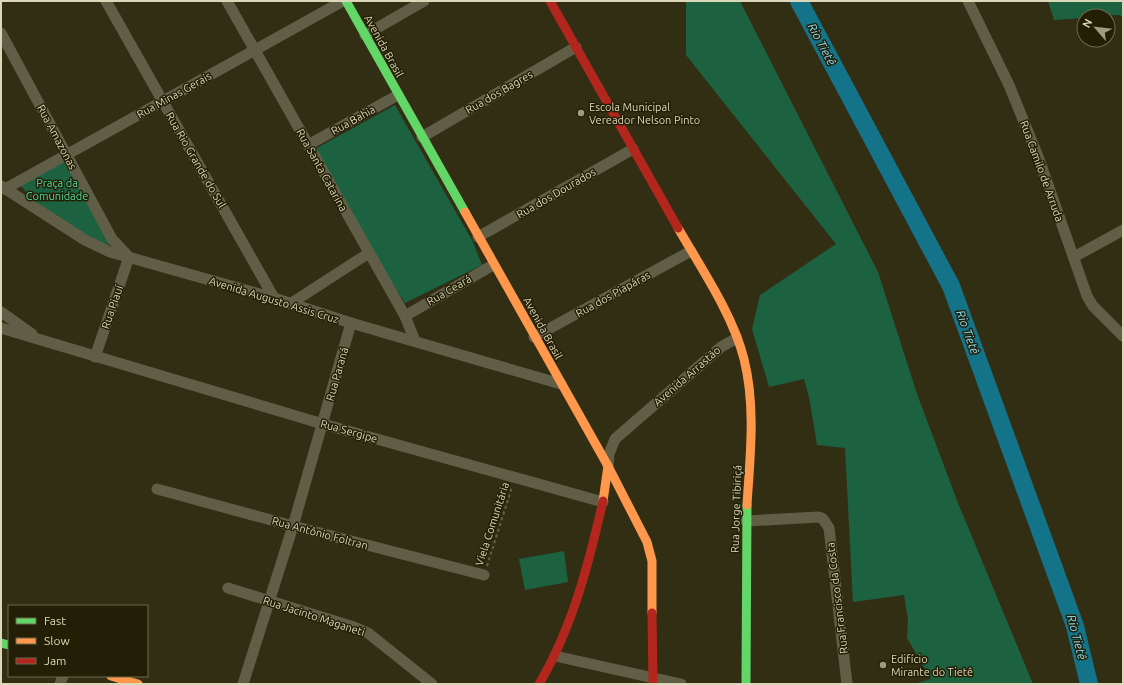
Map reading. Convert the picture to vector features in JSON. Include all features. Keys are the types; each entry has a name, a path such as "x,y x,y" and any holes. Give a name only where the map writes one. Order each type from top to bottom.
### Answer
{"street":[{"name":"Rua Rio Grande do Sul","path":"106,1 274,298"},
{"name":"Rua Santa Catarina","path":"227,1 405,316 415,341"},
{"name":"Rua Minas Gerais","path":"3,187 67,155 255,49 344,1"},
{"name":"Avenida Brasil","path":"344,1 365,35 534,338 608,466"},
{"path":"365,35 424,1"},
{"path":"550,1 726,313 737,338"},
{"name":"Rua Camilo de Arruda","path":"968,1 1015,100 1039,159 1087,296 1093,306 1123,336"},
{"name":"Rua Amazonas","path":"1,33 112,239 129,257"},
{"name":"Rua dos Bagres","path":"422,137 576,47"},
{"name":"Rua Bahia","path":"308,145 398,95"},
{"name":"Rua dos Dourados","path":"478,238 633,149"},
{"name":"Avenida Augusto Assis Cruz","path":"3,187 85,240 110,252 274,298 351,324 415,341 561,384"},
{"path":"1074,257 1123,230"},
{"name":"Rua dos Piapáras","path":"534,338 691,251"},
{"path":"290,304 369,253"},
{"name":"Rua Piauí","path":"95,357 129,257"},
{"name":"Rua Ceará","path":"405,316 494,265"},
{"path":"1,312 40,338"},
{"name":"Rua Paraná","path":"243,684 293,526 351,324"},
{"path":"1,328 40,338"},
{"name":"Rua Sergipe","path":"40,338 95,357 323,424 603,502"},
{"name":"Avenida Arrastão","path":"608,466 609,454 615,439 721,347 737,338"},
{"name":"Rua Jorge Tibiriçá","path":"737,338 744,359 752,417 746,521 746,684"},
{"path":"539,684 555,656 582,578 603,502 607,484 608,466"},
{"path":"608,466 647,542 652,561 653,680"},
{"name":"Rua Antônio Foltran","path":"157,489 484,575"},
{"name":"Rua Francisco da Costa","path":"746,521 819,517 823,519 828,528 847,684"},
{"name":"Rua Jacinto Maganeti","path":"228,588 368,633 432,684"},
{"path":"555,656 653,680 681,684"},
{"path":"114,677 138,684"}],"path":[{"name":"Viela Comunitária","path":"484,575 515,478"}],"green space":[{"path":"686,1 740,1 878,272 917,394 958,503 1033,684 914,684 931,679 907,638 908,619 904,595 853,602 845,448 817,445 809,397 804,379 769,387 752,329 760,295 836,244 686,55"},
{"path":"1048,1 1123,1 1123,18 1120,15 1116,15 1116,8 1076,8 1076,19 1054,20"},
{"path":"395,105 473,242 482,265 405,303 372,251 315,149"},
{"name":"Praça da Comunidade","path":"65,158 111,245 96,241 38,205 21,186"},
{"path":"564,551 568,582 525,590 519,559"}],"waterway":[{"name":"Rio Tietê","path":"799,1 951,286 1075,626 1089,684"}],"traffic: fast":[{"path":"346,1 465,212"},
{"path":"746,684 747,505"},
{"path":"1,643 8,645"}],"traffic: slow":[{"path":"465,212 608,466 603,501"},
{"path":"678,228 724,309 739,342 744,359 748,377 751,414 751,450 747,505"},
{"path":"608,466 647,542 652,561 652,613"},
{"path":"114,677 138,684"}],"traffic: jam":[{"path":"550,1 678,228"},
{"path":"539,684 551,663 570,618 592,548 603,501"},
{"path":"652,613 653,684"}],"place":[{"name":"Escola Municipal Vereador Nelson Pinto","path":"581,113"},
{"name":"Edifício Mirante do Tietê","path":"883,665"}]}
